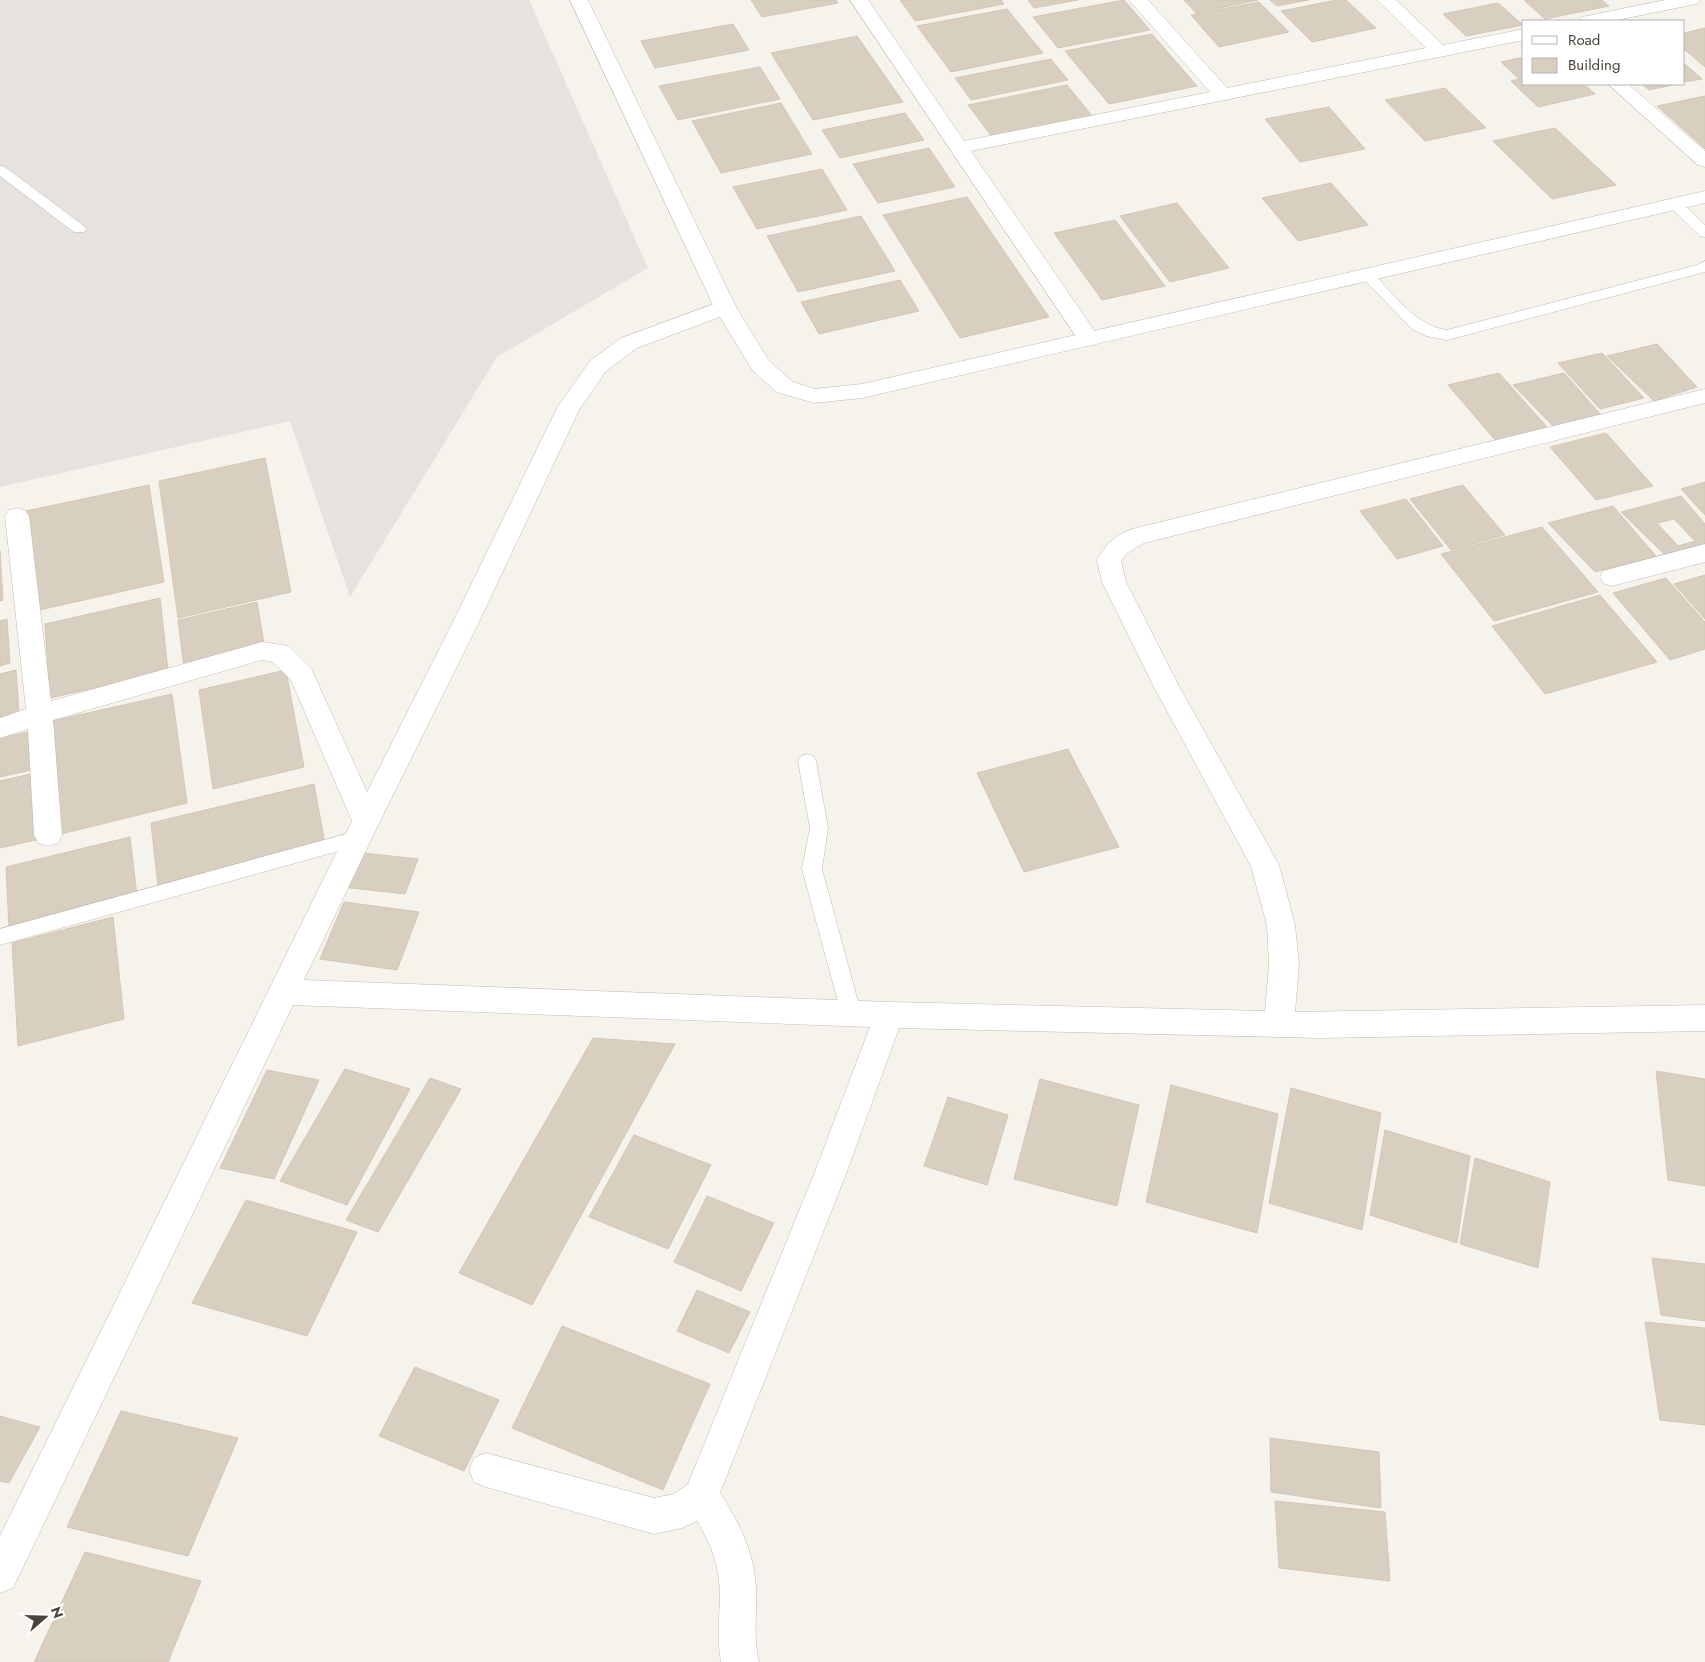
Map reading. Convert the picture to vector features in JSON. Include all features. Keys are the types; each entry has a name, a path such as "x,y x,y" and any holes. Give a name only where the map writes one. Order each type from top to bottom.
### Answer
{"street":[{"path":"579,0 725,307 761,366 785,387 814,396 862,391 1705,197"},
{"path":"859,0 1089,339"},
{"path":"1138,0 1223,95"},
{"path":"1386,0 1439,51"},
{"path":"1589,20 1640,5 1691,0"},
{"path":"960,148 1522,34"},
{"path":"1618,85 1705,161"},
{"path":"0,1575 361,830 465,624 568,408 598,366 629,343 725,307"},
{"path":"1279,1023 1284,965 1281,925 1265,865 1168,689 1114,582 1109,560 1118,547 1136,536 1705,396"},
{"path":"17,516 40,714 48,835"},
{"path":"1612,577 1705,553"},
{"path":"0,728 40,714 262,651 280,653 302,675 361,830"},
{"path":"284,992 889,1015 1320,1024 1705,1018"},
{"path":"486,1470 654,1516 682,1510 701,1496 830,1174 889,1015"},
{"path":"701,1496 720,1523 732,1554 738,1588 736,1628 740,1662"}],"lane":[{"path":"0,170 79,229"},
{"path":"1676,204 1705,233"},
{"path":"1367,275 1417,326 1431,333 1447,335 1702,268 1705,264"},
{"path":"807,761 819,828 812,869 851,1013"},
{"path":"0,937 361,830"}],"shaded area":[{"path":"0,0 529,0 648,268 497,357 350,597 290,421 0,487"}],"building":[{"path":"751,0 836,0 838,3 762,17"},
{"path":"900,0 1001,0 1004,4 915,21"},
{"path":"1028,0 1078,0 1034,8"},
{"path":"1124,0 1150,30 1058,48 1033,17"},
{"path":"1184,0 1258,0 1196,13"},
{"path":"1270,0 1309,0 1277,6"},
{"path":"1336,0 1346,0 1376,28 1312,42 1281,11"},
{"path":"1524,0 1602,0 1609,6 1545,19"},
{"path":"1259,2 1289,32 1219,47 1191,15"},
{"path":"1498,3 1522,25 1466,36 1443,14"},
{"path":"1007,9 1043,53 951,72 917,26"},
{"path":"733,24 749,50 655,68 641,41"},
{"path":"1705,28 1705,67 1685,50 1685,33"},
{"path":"1152,34 1197,86 1109,104 1065,51"},
{"path":"857,36 903,102 813,120 771,53"},
{"path":"1522,57 1522,85 1585,85 1595,94 1538,107 1511,81 1519,79 1501,62"},
{"path":"1051,59 1068,80 971,100 955,78"},
{"path":"1685,64 1702,79 1685,82"},
{"path":"760,67 780,99 678,120 659,86"},
{"path":"1067,85 1093,117 993,138 968,105"},
{"path":"1643,85 1672,85 1649,90"},
{"path":"1445,88 1486,128 1425,141 1385,100"},
{"path":"1705,96 1705,149 1657,106"},
{"path":"781,103 812,154 721,173 692,121"},
{"path":"1329,107 1365,149 1300,162 1265,119"},
{"path":"905,113 924,140 840,158 822,130"},
{"path":"1555,128 1616,185 1552,199 1493,141"},
{"path":"929,148 955,187 878,203 853,164"},
{"path":"822,169 847,210 757,229 733,187"},
{"path":"1331,183 1368,225 1298,241 1262,198"},
{"path":"967,197 1049,317 960,338 883,215"},
{"path":"1177,203 1229,268 1170,282 1120,216"},
{"path":"861,216 895,271 798,292 767,236"},
{"path":"1115,220 1165,286 1102,300 1054,233"},
{"path":"900,280 919,311 819,334 801,302"},
{"path":"1657,344 1697,387 1654,401 1607,356"},
{"path":"1602,353 1644,398 1600,409 1558,363"},
{"path":"1499,373 1548,428 1496,441 1448,385"},
{"path":"1564,373 1602,416 1554,427 1513,385"},
{"path":"1606,433 1653,486 1596,500 1550,447"},
{"path":"265,458 291,592 178,618 159,481"},
{"path":"1705,482 1705,515 1681,489"},
{"path":"149,485 164,582 35,611 26,511"},
{"path":"1463,485 1505,535 1451,550 1410,499"},
{"path":"1681,496 1705,524 1705,546 1665,555 1621,512","holes":["1674,519 1695,541 1678,546 1657,523"]},
{"path":"1406,499 1443,546 1397,559 1360,511"},
{"path":"1613,506 1656,556 1595,572 1548,523"},
{"path":"1542,527 1598,592 1494,621 1441,554"},
{"path":"0,551 3,600 0,601"},
{"path":"1705,575 1705,619 1674,584"},
{"path":"1666,578 1705,622 1705,649 1670,660 1613,593"},
{"path":"1600,595 1657,662 1545,694 1492,626"},
{"path":"160,598 168,671 50,698 45,624"},
{"path":"257,602 265,650 184,668 178,620"},
{"path":"7,619 10,663 0,666 0,621"},
{"path":"16,670 19,714 0,718 0,674"},
{"path":"286,670 304,767 213,789 199,690"},
{"path":"172,694 187,803 61,834 52,721"},
{"path":"28,732 31,770 0,777 0,738"},
{"path":"1068,749 1119,847 1024,872 977,773"},
{"path":"35,773 40,839 0,848 0,781"},
{"path":"314,784 325,844 158,886 151,823"},
{"path":"130,837 137,896 9,928 6,867"},
{"path":"355,852 418,859 405,894 342,887"},
{"path":"344,902 419,912 397,970 320,959"},
{"path":"113,917 124,1019 18,1046 12,943"},
{"path":"593,1038 675,1044 532,1305 459,1273"},
{"path":"345,1069 410,1089 347,1205 280,1181"},
{"path":"267,1070 319,1080 274,1179 220,1168"},
{"path":"1656,1071 1705,1079 1705,1186 1668,1180"},
{"path":"430,1078 461,1089 378,1232 346,1220"},
{"path":"1040,1079 1139,1105 1117,1206 1014,1179"},
{"path":"1171,1085 1278,1114 1257,1233 1146,1202"},
{"path":"1291,1088 1381,1113 1362,1230 1269,1203"},
{"path":"948,1097 1008,1115 987,1185 924,1166"},
{"path":"1385,1130 1470,1156 1457,1243 1370,1215"},
{"path":"634,1135 711,1165 668,1249 589,1217"},
{"path":"1475,1158 1550,1182 1538,1268 1460,1244"},
{"path":"707,1196 774,1223 741,1291 674,1262"},
{"path":"246,1200 357,1232 307,1336 192,1303"},
{"path":"1652,1258 1705,1264 1705,1321 1661,1315"},
{"path":"697,1290 750,1312 729,1353 677,1331"},
{"path":"1645,1322 1705,1328 1705,1425 1660,1420"},
{"path":"562,1326 710,1384 663,1490 512,1428"},
{"path":"415,1367 499,1400 464,1471 379,1436"},
{"path":"121,1411 238,1438 188,1556 67,1527"},
{"path":"0,1416 40,1427 9,1483 0,1481"},
{"path":"1270,1438 1379,1452 1381,1508 1271,1492"},
{"path":"1275,1501 1385,1512 1390,1581 1279,1568"},
{"path":"85,1552 201,1581 168,1662 34,1662"}]}
